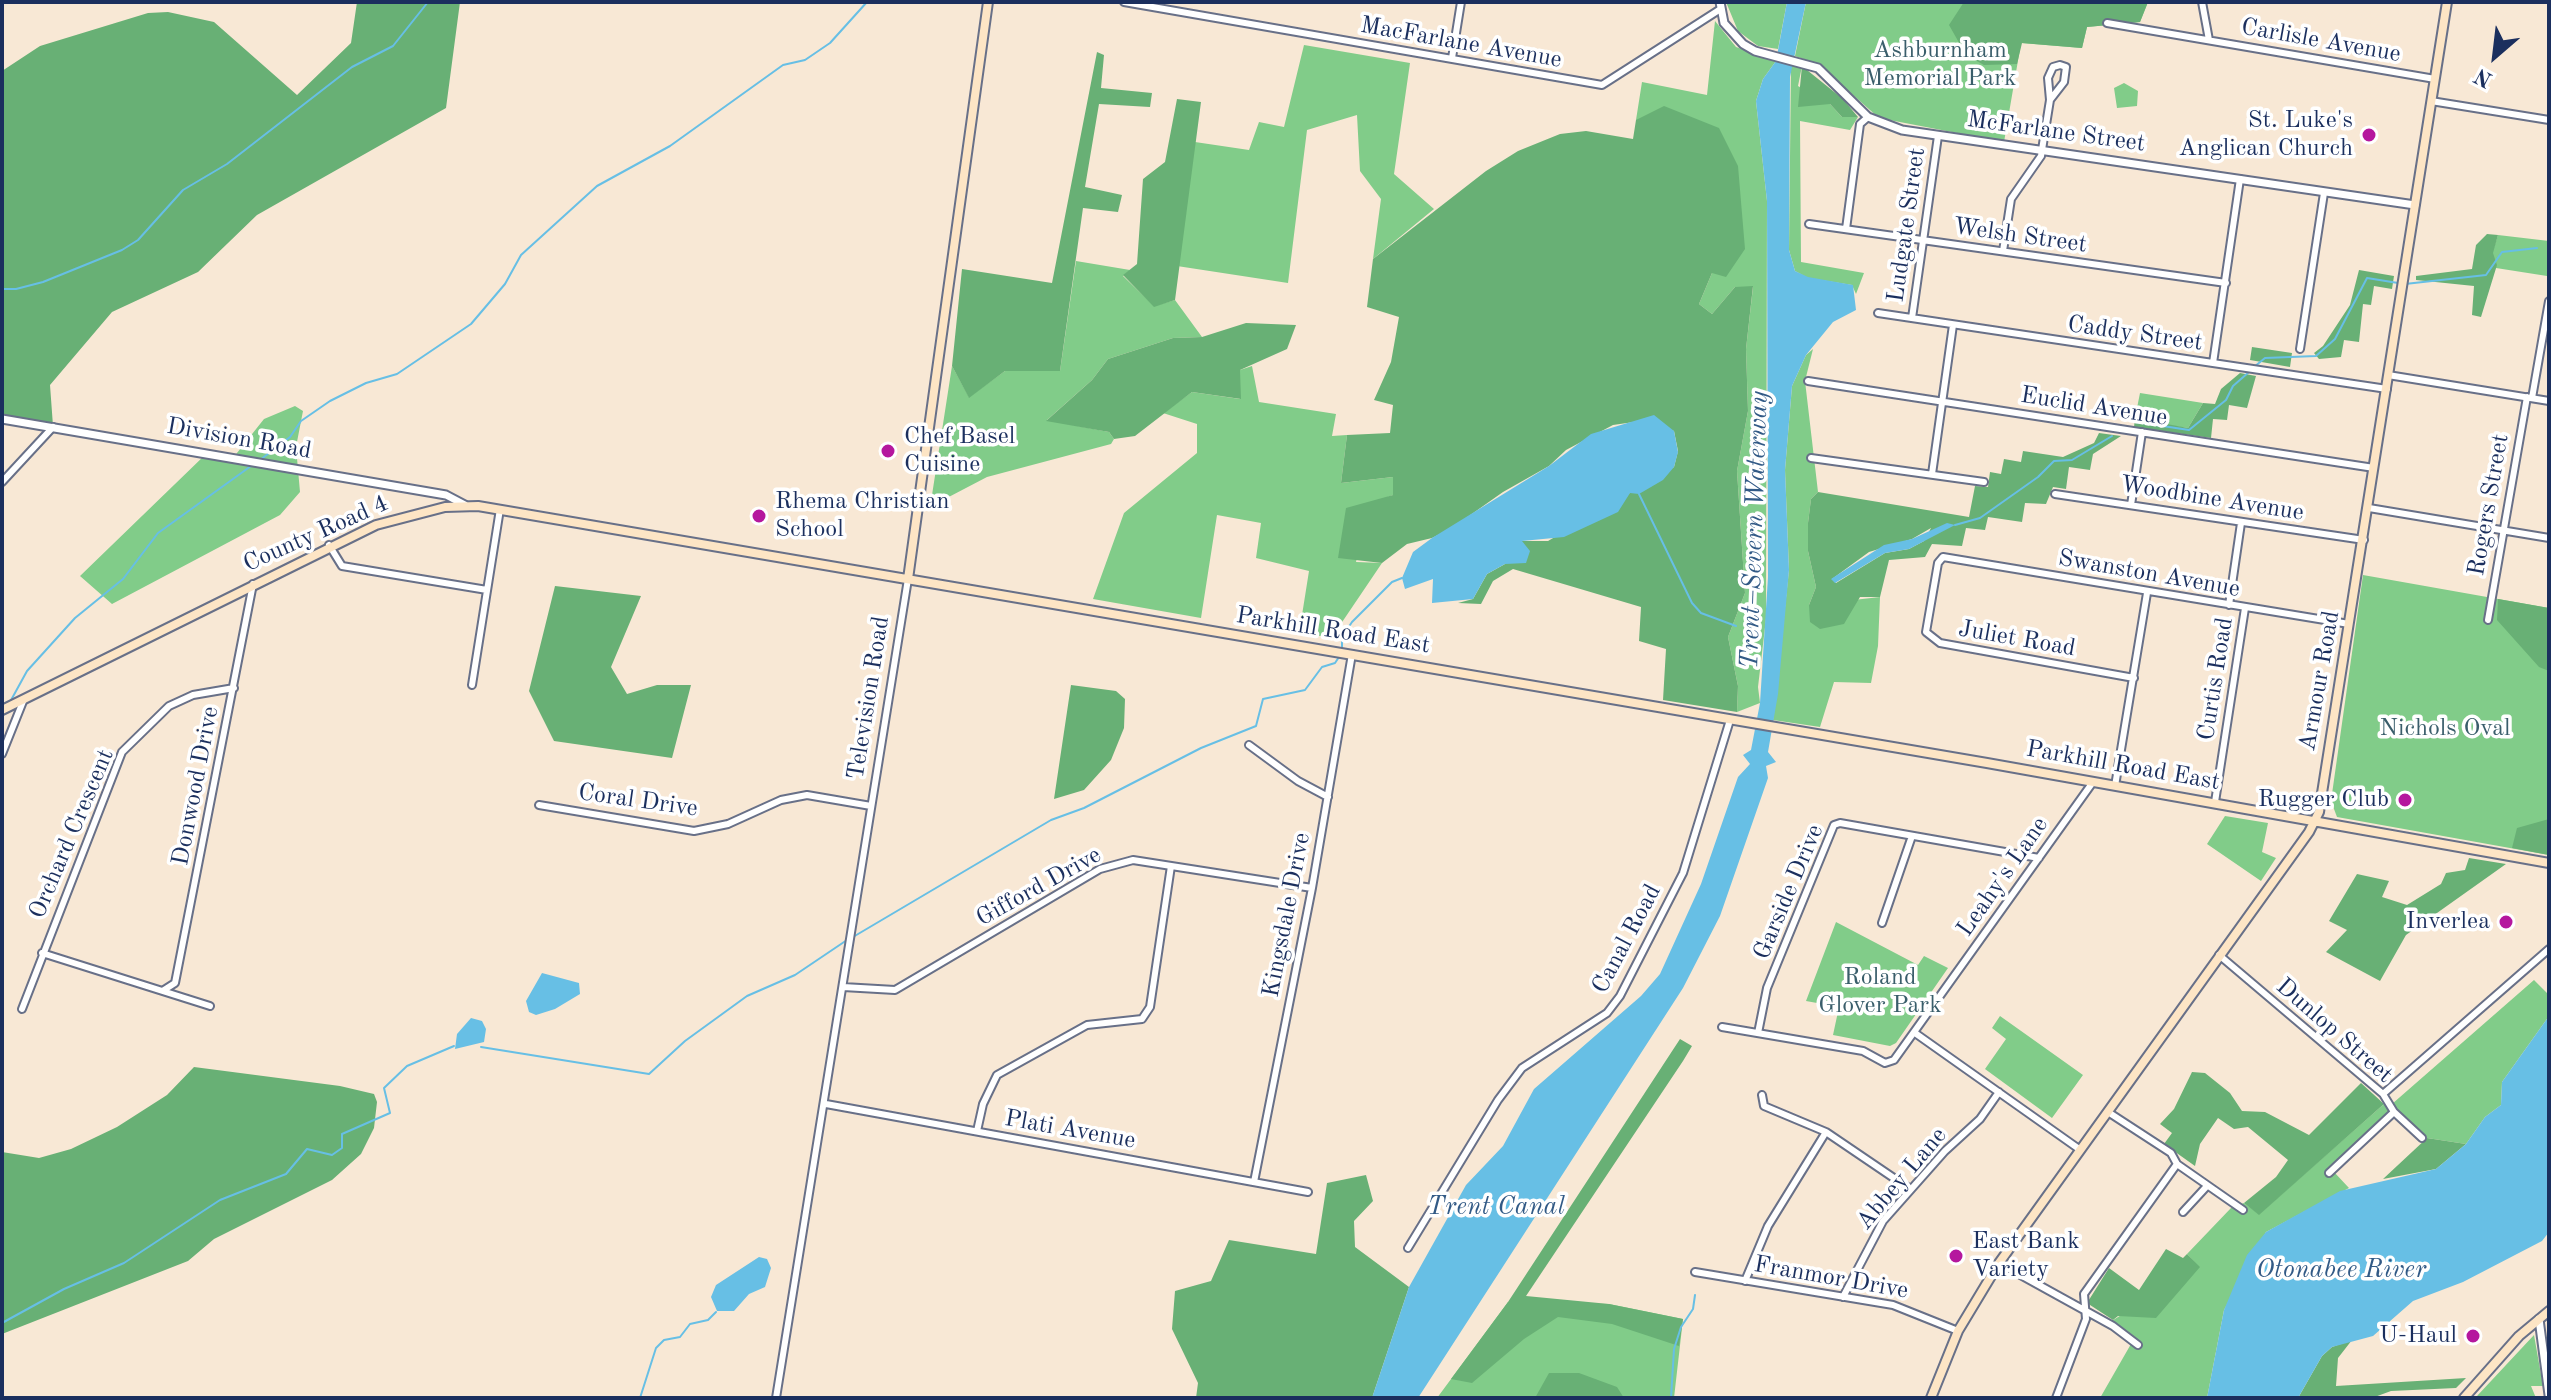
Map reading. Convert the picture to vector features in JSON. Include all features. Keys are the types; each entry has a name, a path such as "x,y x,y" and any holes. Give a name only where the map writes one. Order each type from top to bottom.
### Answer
{"main road":[{"name":"Television Road","path":"908,579 988,2"},
{"name":"Armour Road","path":"1931,1398 1958,1331 1999,1263 2314,822 2364,540 2447,2"},
{"name":"County Road 4","path":"2,710 329,545 408,514 467,506 500,509 908,579"},
{"name":"Parkhill Road East","path":"908,579 2215,802 2549,863"},
{"path":"2464,1398 2549,1311"},
{"path":"2475,1386 2475,1398"}],"street":[{"name":"MacFarlane Avenue","path":"1124,2 1602,85 1720,6"},
{"path":"1452,58 1461,2"},
{"path":"2202,2 2209,40"},
{"name":"McFarlane Street","path":"1720,6 1724,23 1743,44 1818,68 1868,117 1902,130 2415,205"},
{"name":"Carlisle Avenue","path":"2107,23 2435,79"},
{"path":"2003,251 2011,199 2040,160 2043,150 2050,100 2048,78 2053,67 2066,67 2064,82 2050,100"},
{"path":"2431,101 2549,120"},
{"path":"1846,229 1860,124 1868,117"},
{"name":"Ludgate Street","path":"1912,318 1938,136"},
{"path":"2213,363 2240,179"},
{"path":"2300,349 2324,193"},
{"name":"Welsh Street","path":"1809,224 2226,283"},
{"name":"Rogers Street","path":"2488,620 2548,320 2549,301"},
{"name":"Caddy Street","path":"1878,313 2387,389"},
{"path":"1932,474 1953,325"},
{"path":"2388,375 2549,401"},
{"name":"Euclid Avenue","path":"1808,381 2374,468"},
{"name":"Division Road","path":"2,419 446,495 467,506"},
{"path":"2,482 53,427"},
{"path":"2131,505 2142,432"},
{"path":"1811,458 1984,482"},
{"name":"Woodbine Avenue","path":"2055,494 2364,540"},
{"path":"2369,508 2549,538"},
{"path":"472,685 500,509"},
{"name":"Curtis Road","path":"2229,605 2241,523"},
{"path":"329,545 342,566 487,590"},
{"name":"Swanston Avenue","path":"1943,557 2350,625"},
{"name":"Juliet Road","path":"1943,557 1938,563 1926,632 1940,643 2134,678"},
{"name":"Television Road","path":"776,1398 826,1104 908,579"},
{"name":"Donwood Drive","path":"164,990 175,983 253,584"},
{"path":"2115,786 2147,593"},
{"name":"Curtis Road","path":"2215,802 2245,608"},
{"name":"Kingsdale Drive","path":"1254,1182 1312,888 1352,654"},
{"name":"Orchard Crescent","path":"22,1009 122,752 169,706 193,695 234,688"},
{"path":"2,754 24,699"},
{"name":"Canal Road","path":"1408,1248 1498,1100 1522,1068 1607,1013 1620,996 1683,873 1730,720"},
{"path":"1249,745 1298,781 1328,797"},
{"name":"Leahy's Lane","path":"1758,1033 1863,1051 1885,1063 1897,1057 2093,782"},
{"name":"Coral Drive","path":"539,805 694,831 728,824 781,800 807,795 871,806"},
{"name":"Garside Drive","path":"1758,1033 1767,988 1834,825 1840,823 2039,858"},
{"path":"1882,923 1912,836"},
{"name":"Gifford Drive","path":"843,987 895,990 1100,869 1133,860 1312,888"},
{"path":"977,1131 983,1104 997,1075 1087,1025 1142,1019 1150,1007 1171,866"},
{"path":"2383,1094 2549,949"},
{"path":"42,953 210,1006"},
{"name":"Dunlop Street","path":"2219,955 2383,1094 2394,1112 2422,1138"},
{"path":"1722,1027 1758,1033"},
{"path":"1915,1033 2079,1149"},
{"name":"Abbey Lane","path":"1843,1297 1883,1221 1910,1189 1980,1119 1999,1092"},
{"path":"1762,1095 1764,1106 1826,1132 1910,1189"},
{"name":"Plati Avenue","path":"826,1104 1308,1192"},
{"path":"2108,1112 2171,1153 2177,1164 2243,1210"},
{"path":"2329,1173 2394,1112"},
{"path":"1745,1281 1773,1217 1826,1132"},
{"path":"2056,1398 2086,1319 2084,1294 2177,1164"},
{"path":"2183,1212 2207,1186"},
{"path":"1999,1263 2084,1309 2138,1345"},
{"name":"Franmor Drive","path":"1695,1272 1893,1305 1958,1331"},
{"path":"2539,1319 2549,1395"}],"green space":[{"path":"357,2 460,2 446,108 257,215 198,272 112,312 50,385 53,426 2,418 2,71 40,46 148,13 168,12 214,22 297,95 351,43"},
{"path":"1726,2 1787,2 1778,49 1758,46 1738,31"},
{"name":"Ashburnham Memorial Park","path":"1806,2 2148,2 2140,22 2087,27 2082,48 2021,43 2004,142 1879,118 1818,64 1795,56"},
{"path":"1964,2 2148,2 2140,22 2087,27 2082,48 2022,43 2017,64 1984,65 1966,55 1949,25"},
{"path":"1715,21 1736,47 1776,61 1763,79 1756,101 1767,201 1766,619 1758,687 1760,703 1737,712 1738,686 1728,637 1745,593 1737,471 1748,411 1746,349 1753,287 1735,287 1712,314 1699,304 1712,273 1636,120 1642,82 1707,95"},
{"path":"1304,45 1410,63 1394,174 1434,209 1373,259 1381,199 1360,171 1357,115 1307,130 1288,283 1177,266 1195,142 1249,150 1259,122 1284,127"},
{"path":"1097,52 1104,55 1101,88 1152,93 1150,107 1099,104 1085,187 1122,195 1118,212 1083,208 1060,371 1005,371 969,398 952,366 962,269 1052,283"},
{"path":"1791,64 1802,66 1798,86 1830,104 1842,117 1858,117 1850,130 1800,121 1801,262 1864,273 1856,294 1852,285 1808,278 1795,271 1789,250"},
{"path":"1802,66 1843,99 1858,117 1842,117 1830,104 1798,107"},
{"path":"2124,83 2138,91 2137,106 2117,108 2114,88"},
{"path":"1177,99 1201,102 1175,300 1154,307 1123,275 1137,264 1143,179 1165,162"},
{"path":"1664,106 1719,128 1738,166 1745,249 1726,277 1712,273 1699,304 1712,314 1735,287 1753,286 1746,349 1748,411 1737,471 1745,593 1728,637 1738,686 1737,712 1663,700 1666,649 1639,641 1641,607 1513,569 1493,581 1481,604 1458,603 1473,599 1487,574 1505,564 1524,545 1521,541 1548,541 1674,467 1678,451 1674,431 1641,421 1613,425 1566,450 1549,466 1503,492 1452,528 1432,538 1407,544 1382,563 1338,558 1346,508 1393,495 1393,477 1341,483 1347,435 1390,433 1393,405 1374,400 1391,362 1399,317 1367,307 1373,259 1486,171 1518,151 1560,134 1586,131 1633,139 1636,120"},
{"path":"2487,234 2498,235 2493,253 2497,265 2481,317 2472,315 2474,286 2416,280 2416,276 2472,269 2476,245"},
{"path":"2498,235 2549,241 2547,276 2496,268 2492,253"},
{"path":"1076,261 1130,270 1123,276 1154,306 1175,300 1202,337 1173,338 1108,359 1092,380 1047,420 1109,432 1114,439 1111,444 987,477 943,500 932,495 952,366 969,397 1005,371 1060,371"},
{"path":"2359,270 2394,276 2392,289 2374,286 2371,305 2363,304 2359,342 2344,340 2341,357 2319,359 2314,353 2323,346 2350,305"},
{"path":"1246,323 1296,325 1287,349 1240,370 1241,399 1192,392 1135,436 1114,439 1109,432 1046,421 1092,380 1108,359 1173,338 1202,337"},
{"path":"2252,347 2292,353 2290,367 2250,360"},
{"path":"1813,349 1805,381 1818,492 1811,499 1808,523 1808,551 1816,587 1809,605 1880,597 1878,646 1871,683 1834,682 1820,727 1773,720 1789,570 1785,470 1792,386 1806,355"},
{"path":"1252,366 1259,402 1336,414 1332,436 1347,435 1341,483 1393,477 1393,495 1369,504 1356,562 1382,563 1332,637 1299,634 1309,571 1256,558 1261,523 1217,515 1201,618 1093,599 1124,513 1197,453 1197,424 1163,413 1192,392 1240,399 1240,370"},
{"path":"2240,373 2256,376 2247,408 2229,405 2227,420 2213,419 2211,438 2134,427 2135,418 2188,428 2203,403 2215,404 2221,389"},
{"path":"2140,393 2203,403 2188,428 2159,424 2135,418"},
{"path":"295,406 303,411 296,447 300,492 280,515 112,604 80,576 206,454 233,458 264,419"},
{"path":"2099,433 2121,436 2093,454 2090,470 2069,467 2066,489 2053,487 2046,504 2025,503 2022,522 1988,517 1985,530 1966,528 1962,546 1932,544 1925,557 1889,560 1880,597 1860,597 1844,624 1820,629 1810,622 1809,605 1816,587 1808,551 1808,523 1811,499 1818,492 1969,517 1975,486 1988,487 1990,472 2001,474 2004,459 2021,462 2023,451 2063,457 2094,443","holes":["1931,528 1924,541 1909,549 1885,553 1836,583 1832,579 1869,552 1912,539"]},
{"name":"Nichols Oval","path":"2363,575 2549,608 2549,855 2337,817 2331,801"},
{"path":"555,586 641,596 611,667 627,694 657,685 691,685 672,758 554,741 529,691"},
{"path":"2498,599 2549,608 2549,671 2539,667 2497,620"},
{"path":"1071,685 1116,691 1125,699 1124,728 1111,760 1084,790 1054,799"},
{"path":"2225,816 2268,823 2262,852 2276,858 2261,881 2207,844"},
{"path":"2549,819 2549,855 2512,848 2517,828"},
{"path":"2469,858 2506,864 2406,935 2380,981 2326,952 2347,930 2329,921 2357,874 2389,881 2382,897 2407,905 2441,884 2446,873 2465,870"},
{"name":"Roland Glover Park","path":"1836,922 1918,965 1924,956 1948,968 1896,1043 1890,1046 1833,1035 1839,1007 1806,1001"},
{"path":"2534,980 2549,995 2549,1016 2502,1082 2501,1105 2485,1117 2466,1144 2427,1138 2392,1104"},
{"path":"2000,1016 2083,1075 2052,1118 1985,1069 2006,1039 1992,1028"},
{"path":"1680,1039 1692,1046 1526,1296 1609,1304 1683,1319 1679,1346 1612,1324 1558,1317 1524,1339 1472,1383 1451,1379 1508,1302"},
{"path":"194,1067 340,1086 374,1094 377,1102 374,1128 361,1154 332,1180 214,1239 188,1261 2,1334 2,1152 39,1158 71,1149 117,1127 167,1095"},
{"path":"2192,1072 2205,1073 2230,1093 2242,1111 2265,1112 2309,1135 2361,1083 2384,1104 2259,1215 2244,1203 2276,1177 2288,1160 2248,1127 2234,1129 2218,1118 2200,1144 2195,1166 2164,1144 2172,1133 2160,1124 2174,1109"},
{"path":"2384,1104 2390,1112 2334,1172 2349,1188 2266,1232 2224,1310 2207,1398 2100,1398 2135,1337 2110,1322 2199,1267 2187,1254 2231,1208 2244,1203 2259,1214"},
{"path":"2427,1138 2466,1144 2436,1169 2383,1179"},
{"path":"1366,1175 1373,1201 1354,1221 1355,1247 1409,1287 1372,1398 1196,1398 1198,1383 1172,1329 1175,1291 1211,1281 1229,1240 1316,1254 1327,1183"},
{"path":"2166,1249 2183,1258 2187,1254 2200,1267 2156,1318 2118,1316 2113,1320 2087,1303 2109,1268 2139,1290"},
{"path":"1508,1302 1609,1304 1683,1319 1674,1398 1437,1398"},
{"path":"2534,1335 2543,1386 2531,1386 2536,1398 2477,1396"},
{"path":"2352,1340 2338,1358 2336,1386 2466,1378 2456,1388 2391,1391 2372,1398 2298,1398 2322,1356 2332,1347"},
{"path":"1549,1373 1579,1373 1617,1387 1624,1398 1535,1398"}],"water":[{"name":"Trent Canal","path":"1787,2 1806,2 1790,77 1789,250 1795,271 1808,277 1853,285 1856,310 1833,322 1806,355 1792,386 1785,470 1789,570 1778,694 1768,752 1776,762 1766,766 1768,778 1720,916 1683,988 1418,1398 1372,1398 1409,1287 1466,1185 1503,1146 1534,1089 1641,996 1660,974 1701,884 1738,777 1750,764 1743,755 1751,750 1760,703 1768,577 1767,201 1756,101 1763,79 1776,61"},
{"path":"1654,415 1674,431 1678,452 1674,467 1663,480 1639,494 1630,493 1618,512 1564,537 1522,541 1530,551 1526,563 1505,564 1487,574 1473,599 1432,603 1433,579 1405,589 1402,578 1413,552 1432,538 1549,466 1591,434"},
{"path":"1947,523 1955,525 1909,549 1885,553 1835,583 1831,579 1884,545 1912,539"},
{"path":"542,973 579,983 580,994 555,1009 536,1015 529,1012 526,1001"},
{"name":"Otonabee River","path":"2549,1016 2549,1232 2542,1241 2463,1282 2413,1301 2373,1336 2332,1347 2322,1356 2298,1398 2207,1398 2224,1310 2247,1255 2266,1232 2340,1191 2436,1169 2466,1144 2485,1117 2501,1105 2502,1082"},
{"path":"471,1018 482,1021 486,1029 484,1042 455,1049 457,1034"},
{"path":"759,1257 767,1259 771,1268 765,1287 749,1294 734,1311 717,1311 711,1297 716,1285"}],"waterway":[{"path":"2,289 43,282 122,250 138,240 183,190 227,164 352,67 393,46 428,2"},
{"path":"260,460 290,437 301,421 330,401 366,383 397,374 471,324 505,284 521,255 597,186 670,146 783,65 805,60 830,43 867,2"},
{"path":"2405,284 2486,275 2502,252 2537,248"},
{"path":"2254,367 2265,358 2316,356 2335,339 2367,278 2398,283"},
{"path":"2136,422 2189,430 2226,400 2233,386 2249,372"},
{"path":"1955,525 1980,518 2038,477 2054,461 2072,460 2112,436"},
{"path":"10,702 27,671 75,618 123,579 158,533 251,466"},
{"name":"Trent–Severn Waterway","path":"1639,494 1692,603 1701,613 1736,626"},
{"path":"1342,651 1342,637 1352,622 1392,582 1402,578"},
{"path":"853,937 1051,820 1084,808 1201,748 1256,726 1263,699 1305,690 1322,667 1335,663 1339,657"},
{"path":"481,1047 649,1074 685,1041 747,996 795,975 847,940"},
{"path":"2,1323 64,1289 124,1263 220,1200 286,1174 307,1149 332,1155 342,1148 342,1134 390,1113 384,1088 407,1066 454,1046"},
{"path":"1671,1398 1674,1349 1681,1327 1693,1309 1695,1295"},
{"path":"640,1398 656,1348 664,1340 680,1337 690,1324 708,1320 716,1312"}],"place":[{"name":"St. Luke's Anglican Church","path":"2369,135"},
{"name":"Chef Basel Cuisine","path":"888,451"},
{"name":"Rhema Christian School","path":"759,516"},
{"name":"Rugger Club","path":"2405,800"},
{"name":"Inverlea","path":"2506,922"},
{"name":"East Bank Variety","path":"1956,1256"},
{"name":"U-Haul","path":"2473,1336"}]}
